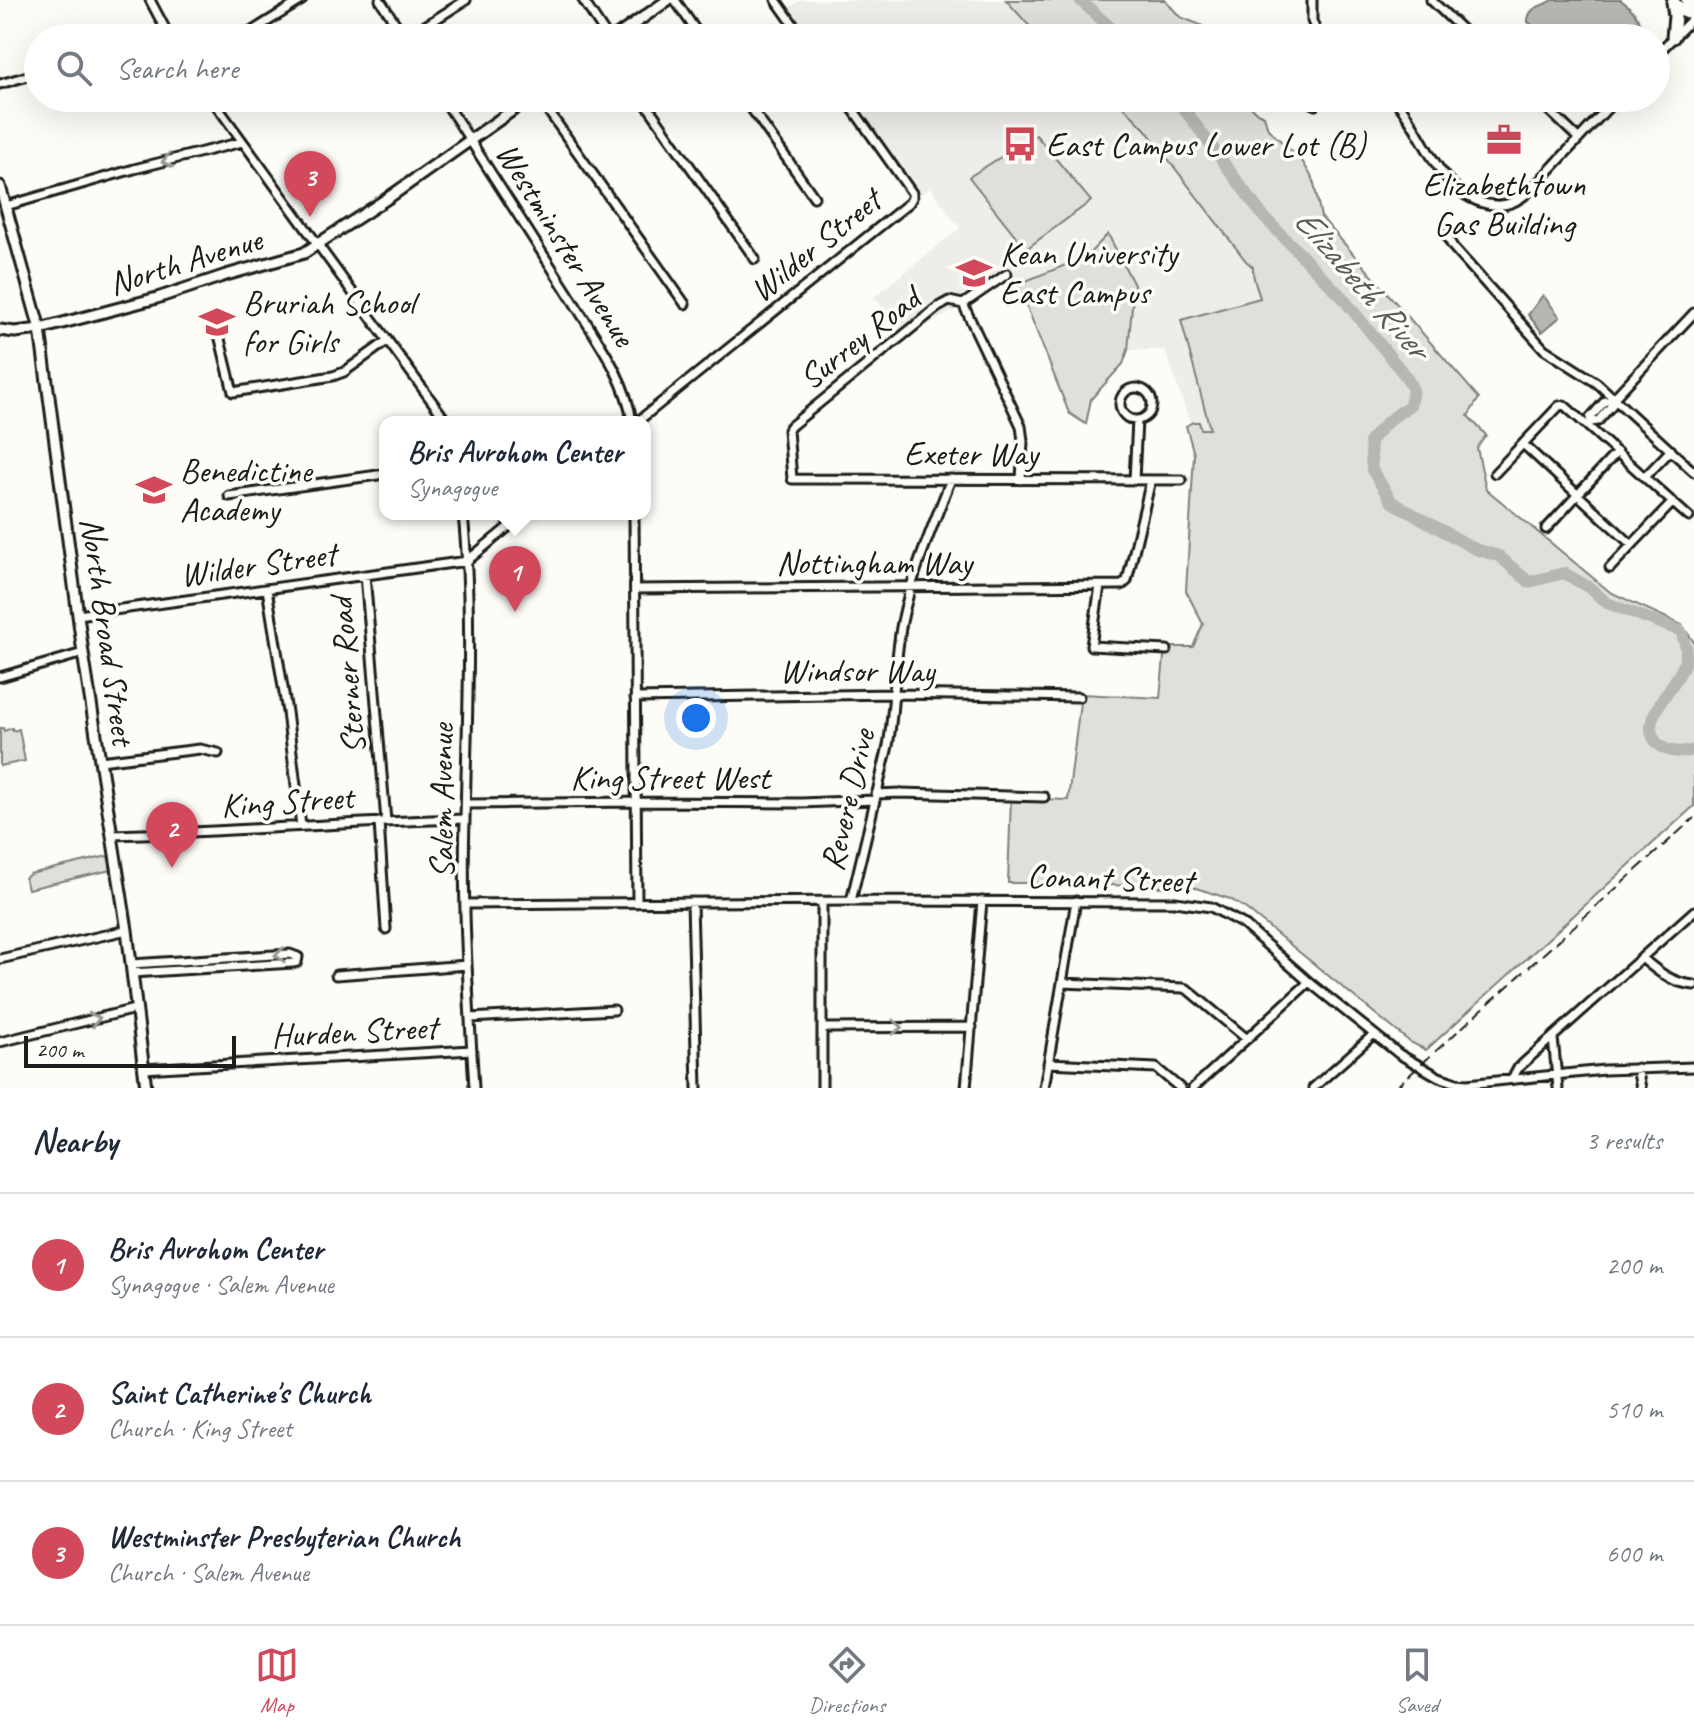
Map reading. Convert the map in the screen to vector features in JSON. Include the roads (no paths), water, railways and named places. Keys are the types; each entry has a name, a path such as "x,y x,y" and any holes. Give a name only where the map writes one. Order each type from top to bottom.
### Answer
{"main road":[{"path":"632,24 668,0"},
{"path":"1687,0 1694,15"},
{"path":"1672,1 1683,11 1694,15"},
{"path":"1672,1 1675,16 1673,37"},
{"name":"North Avenue","path":"0,330 40,329 157,298 304,253 510,112"},
{"name":"North Broad Street","path":"0,186 40,329 83,653 127,930 146,1088"}],"street":[{"path":"150,0 161,24"},
{"path":"263,24 302,0"},
{"path":"380,0 396,24"},
{"path":"428,24 466,0"},
{"path":"583,0 601,24"},
{"path":"675,0 691,24"},
{"path":"776,0 793,24"},
{"path":"1312,0 1313,24"},
{"path":"1431,0 1456,24"},
{"path":"1670,40 1694,15"},
{"path":"0,84 24,77"},
{"path":"221,112 443,416"},
{"name":"Westminster Avenue","path":"451,112 617,374 633,416"},
{"path":"549,112 685,304"},
{"path":"652,112 755,259"},
{"path":"754,112 814,197"},
{"name":"Wilder Street","path":"643,416 909,203 912,193 855,112"},
{"path":"1405,112 1448,182 1472,199 1499,206 1510,205 1522,198 1604,112"},
{"path":"1551,112 1579,139"},
{"path":"6,206 242,142"},
{"path":"1446,235 1453,247 1544,349 1597,383 1694,472"},
{"name":"Surrey Road","path":"792,479 788,430 791,426 938,307 949,301 963,304 1007,274"},
{"path":"963,304 1021,426 1021,480"},
{"path":"1590,424 1590,418 1605,401 1613,400 1694,313"},
{"path":"219,335 233,392 333,376 344,372 387,341"},
{"path":"1135,387 1149,393 1153,402 1147,416 1137,420 1124,414 1120,405 1126,391 1135,387"},
{"path":"1495,473 1561,405 1566,406 1590,424 1689,517"},
{"path":"1134,480 1137,420"},
{"path":"1523,444 1632,545"},
{"path":"1645,477 1671,450"},
{"path":"1546,529 1617,452"},
{"path":"229,496 379,475"},
{"name":"Exeter Way","path":"792,479 1182,480"},
{"name":"Revere Drive","path":"851,901 888,746 903,617 951,479"},
{"name":"Nottingham Way","path":"635,589 1122,585 1127,581 1151,480"},
{"path":"1610,568 1673,502"},
{"name":"Salem Avenue","path":"464,520 468,632 465,819 467,965 474,1088"},
{"path":"467,561 517,520"},
{"path":"634,520 637,903"},
{"name":"Wilder Street","path":"78,615 467,561"},
{"name":"Sterner Road","path":"365,575 382,821 386,929"},
{"path":"1100,586 1091,646 1167,650"},
{"path":"267,589 301,826"},
{"path":"0,677 83,653"},
{"name":"Windsor Way","path":"635,698 894,694 1079,697"},
{"path":"100,761 200,749 218,753"},
{"name":"King Street West","path":"466,804 801,803 900,793 1044,797"},
{"name":"King Street","path":"113,835 465,819"},
{"path":"822,901 822,1088"},
{"path":"966,1088 982,901"},
{"path":"1044,1088 1076,901"},
{"path":"692,902 697,1088"},
{"name":"Conant Street","path":"466,904 1175,902 1211,907 1243,924 1373,1035 1429,1073 1457,1083 1476,1085 1637,1068 1694,1067"},
{"path":"1512,1079 1518,1068 1694,911"},
{"path":"0,959 127,930"},
{"path":"131,968 245,962 293,963 297,962 298,957 290,954 245,962"},
{"path":"1642,958 1669,979 1694,985"},
{"path":"336,975 467,965"},
{"path":"1193,1088 1309,982"},
{"path":"1062,983 1187,989 1247,1039"},
{"path":"0,1042 135,1009"},
{"path":"470,1018 614,1010"},
{"path":"822,1028 972,1027"},
{"path":"1313,1088 1373,1035"},
{"path":"1553,1038 1558,1088"},
{"name":"Hurden Street","path":"143,1069 472,1050"},
{"path":"1048,1063 1156,1068 1180,1088"},
{"path":"1637,1068 1641,1088"}],"waterway":[{"name":"Elizabeth River","path":"1080,0 1107,24"},
{"name":"Elizabeth River","path":"1186,112 1263,216 1342,297 1407,378 1413,390 1410,405 1387,422 1370,441 1372,470 1392,502 1475,549 1499,556 1529,582 1564,573 1590,588 1607,603 1681,631 1686,649 1685,661 1654,714 1652,735 1658,744 1671,751 1694,750"}],"railway":[{"path":"1395,1088 1694,818"}],"place":[{"name":"Elizabethtown Gas Building","path":"1504,140"},
{"name":"East Campus Lower Lot (B)","path":"1020,144"},
{"name":"Westminster Presbyterian Church","path":"310,217"},
{"name":"Kean University East Campus","path":"974,273"},
{"name":"Bruriah School for Girls","path":"217,322"},
{"name":"Benedictine Academy","path":"154,490"},
{"name":"Bris Avrohom Center","path":"515,612"},
{"name":"Saint Catherine's Church","path":"172,868"}]}
